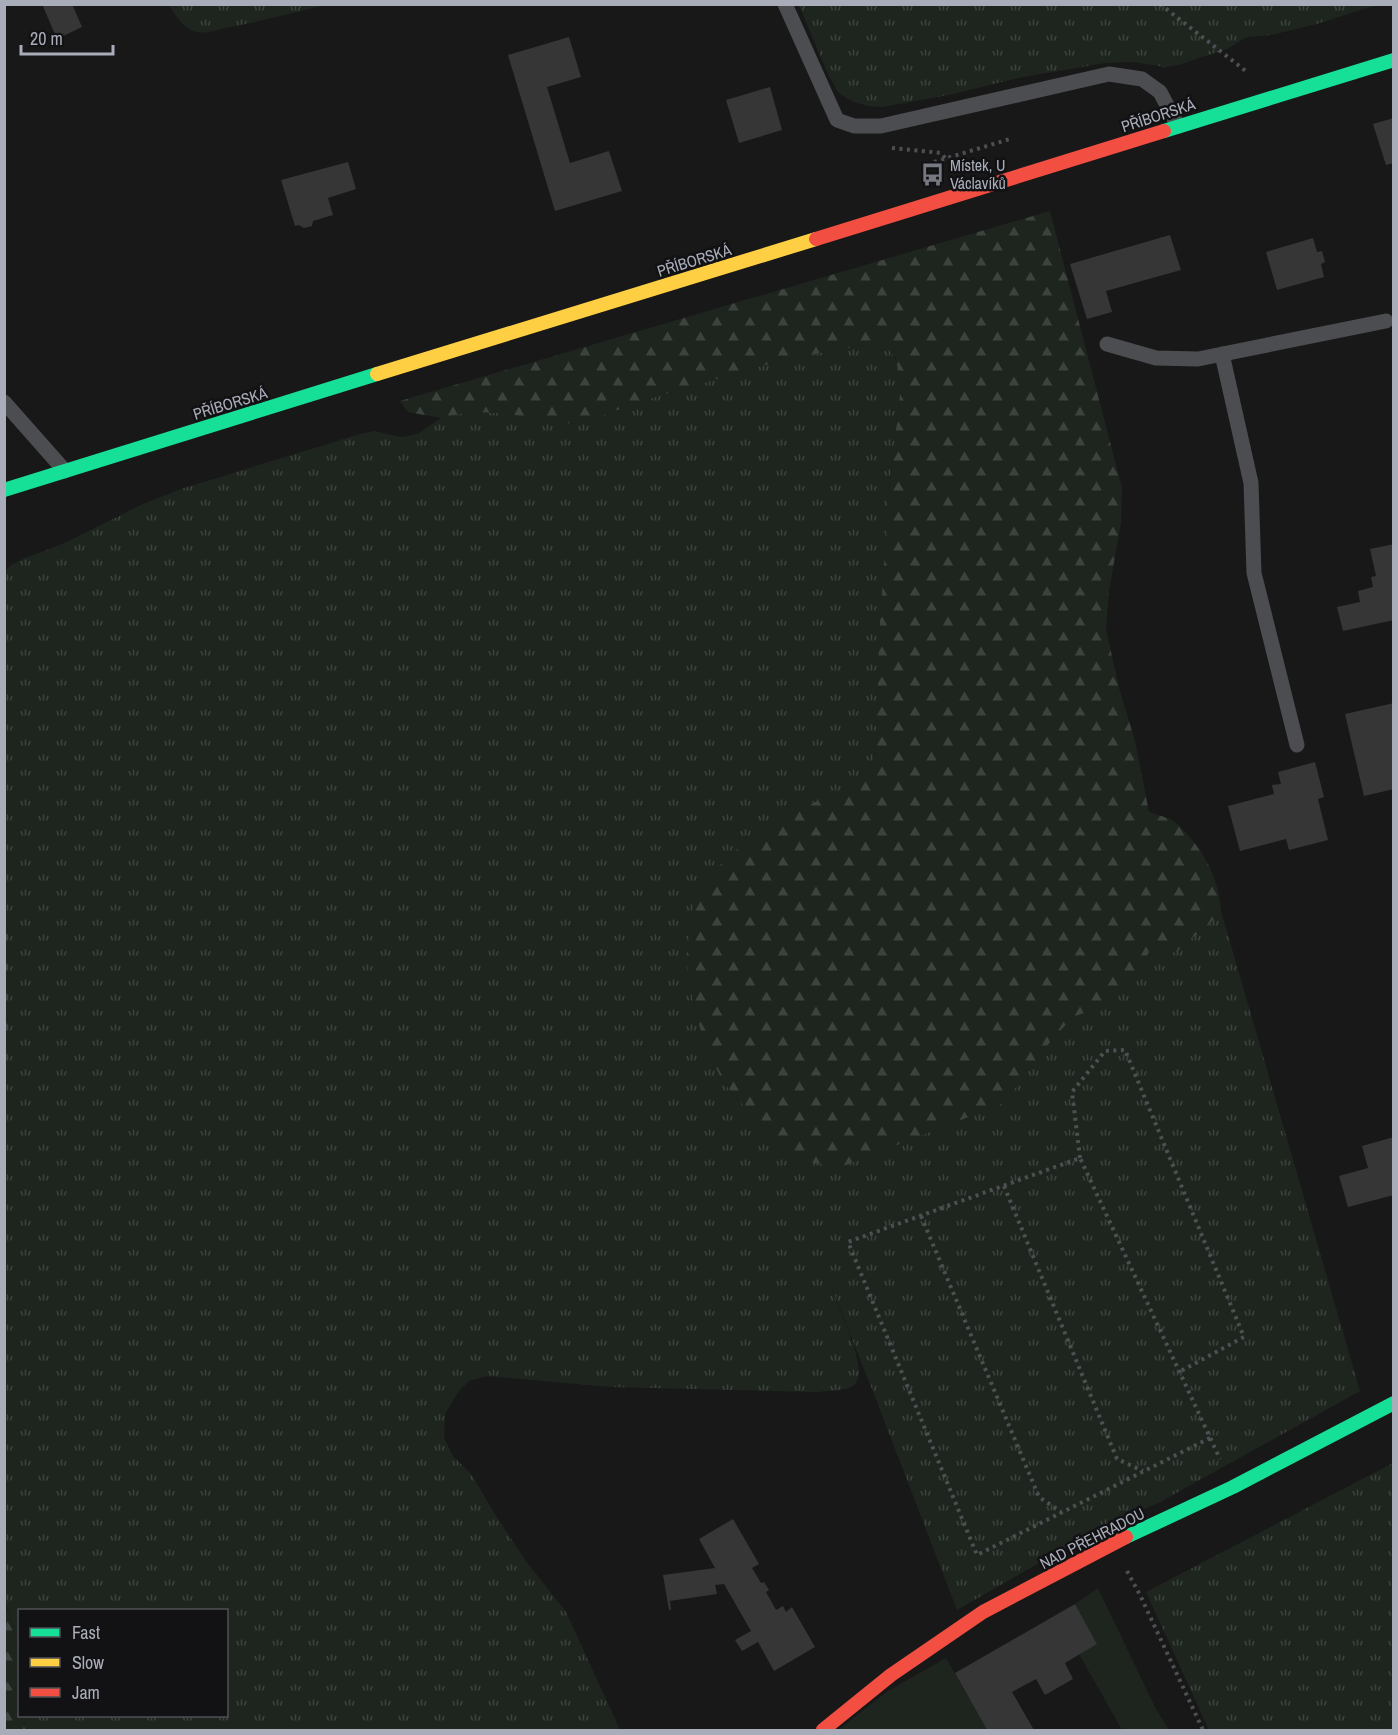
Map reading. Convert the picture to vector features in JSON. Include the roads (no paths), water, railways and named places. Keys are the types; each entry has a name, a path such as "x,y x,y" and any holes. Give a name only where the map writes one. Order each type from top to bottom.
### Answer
{"main road":[{"name":"PŘÍBORSKÁ","path":"4,490 1394,60"},
{"name":"NAD PŘEHRADOU","path":"823,1731 891,1675 983,1612 1112,1544 1233,1487 1394,1404"}],"lane":[{"path":"785,4 837,120 854,126 881,126 1108,74 1142,79 1160,92 1178,126"},
{"path":"1107,344 1156,358 1198,359 1386,321"},
{"path":"1222,354 1251,483 1254,573 1297,745"},
{"path":"4,402 65,471"}],"place":[{"name":"Místek, U Václavíků","path":"932,174"}]}
